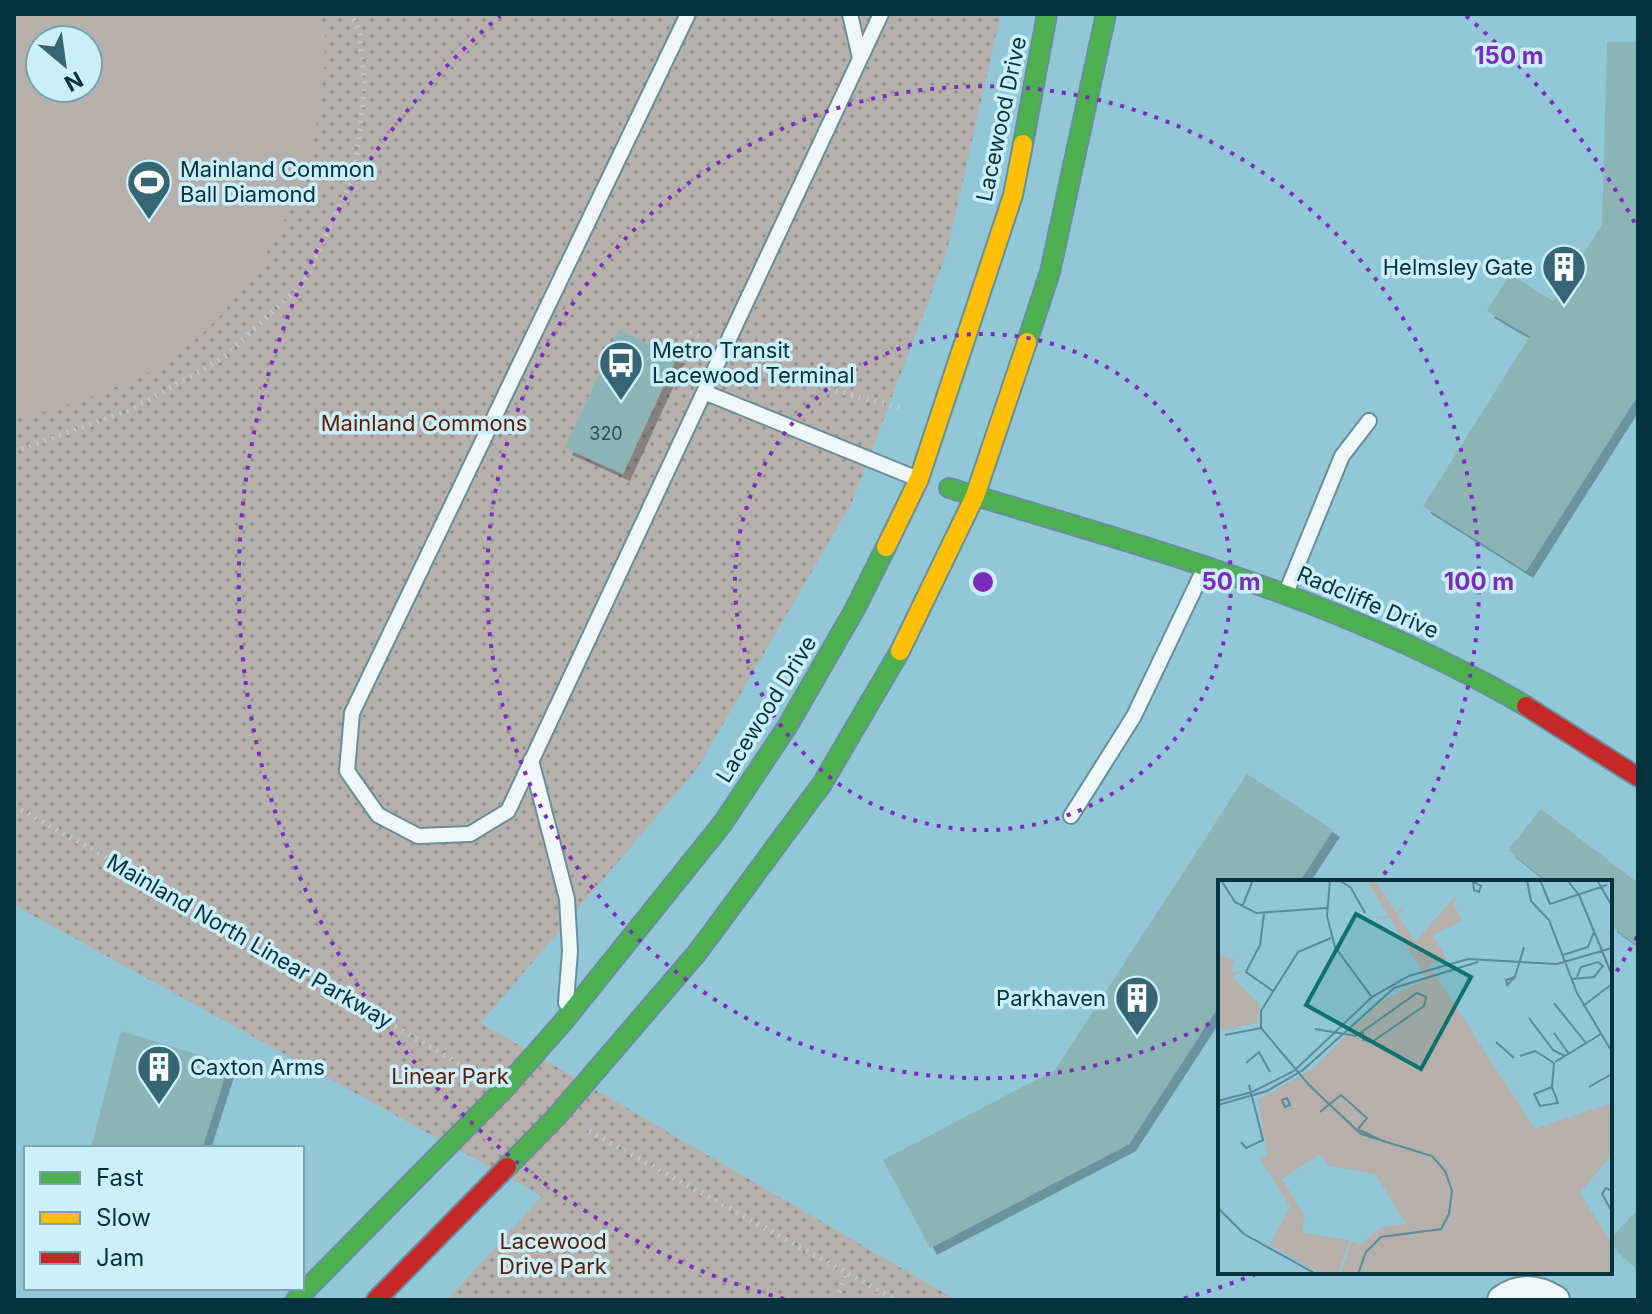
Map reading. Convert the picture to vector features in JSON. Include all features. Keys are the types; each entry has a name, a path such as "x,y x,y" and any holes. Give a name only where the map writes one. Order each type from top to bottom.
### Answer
{"main road":[{"name":"Lacewood Drive","path":"296,1300 505,1088 564,1021 723,823 787,727 855,609 919,479 1013,195 1047,14"},
{"path":"376,1300 557,1116 697,953 822,784 904,645 975,496 1050,272 1106,14"},
{"name":"Radcliffe Drive","path":"919,479 1206,565 1286,593 1427,653 1525,703 1638,777"}],"street":[{"path":"1502,1300 1517,1291 1531,1290 1555,1300"}],"lane":[{"path":"688,14 352,713 347,771 378,815 418,836 470,834 508,811 881,14"},
{"path":"850,14 860,59"},
{"path":"704,392 919,479"},
{"path":"1286,593 1342,456 1369,421"},
{"path":"1071,816 1134,716 1206,565"},
{"path":"531,760 567,899 570,951 564,1021"}],"path":[{"path":"14,452 128,411 223,358 304,283 354,176 365,86 359,30 351,14"},
{"path":"724,349 769,372 904,409"},
{"name":"Mainland North Linear Parkway","path":"14,806 142,877 485,1078"},
{"path":"583,1129 896,1300"},
{"path":"836,1300 846,1272"}],"green space":[{"name":"Mainland Commons","path":"14,14 1001,14 946,255 852,502 697,769 481,1023 956,1300 447,1300 542,1196 14,905"},
{"name":"Mainland Common Ball Diamond","path":"14,14 305,14 325,25 324,74 317,122 304,169 286,215 263,258 235,298 201,334 157,369 106,391 14,418"}],"building":[{"name":"Helmsley Gate","path":"1607,42 1638,42 1638,395 1526,571 1423,506 1530,336 1487,311 1510,274 1553,301 1602,225"},
{"name":"Metro Transit Lacewood Terminal","path":"619,330 677,357 623,474 565,448"},
{"name":"Parkhaven","path":"1247,774 1333,830 1300,880 1218,880 1218,1007 1129,1144 930,1248 883,1160 1055,1070"},
{"path":"1541,809 1638,883 1638,946 1612,926 1612,880 1546,880 1508,850"},
{"name":"Caxton Arms","path":"121,1031 229,1064 203,1146 92,1146"},
{"path":"1638,1209 1638,1270 1612,1246 1612,1237"}],"traffic: fast":[{"path":"1023,144 1047,14"},
{"path":"1027,342 1050,272 1106,14"},
{"path":"949,488 1171,555 1316,606 1457,669 1526,706"},
{"path":"296,1300 505,1088 564,1021 723,823 787,727 855,609 886,547"},
{"path":"507,1167 557,1116 697,953 822,784 900,651"}],"traffic: slow":[{"path":"886,547 919,479 1013,195 1023,144"},
{"path":"900,651 975,496 1027,342"}],"traffic: jam":[{"path":"1526,706 1638,777"},
{"path":"376,1300 507,1167"}],"place":[{"name":"Mainland Common Ball Diamond","path":"149,221"},
{"name":"Helmsley Gate","path":"1564,306"},
{"name":"Metro Transit Lacewood Terminal","path":"621,402"},
{"name":"Parkhaven","path":"1137,1037"},
{"name":"Caxton Arms","path":"159,1106"}],"park label":[{"name":"Linear Park","path":"450,1076"},
{"name":"Lacewood Drive Park","path":"553,1254"}]}
